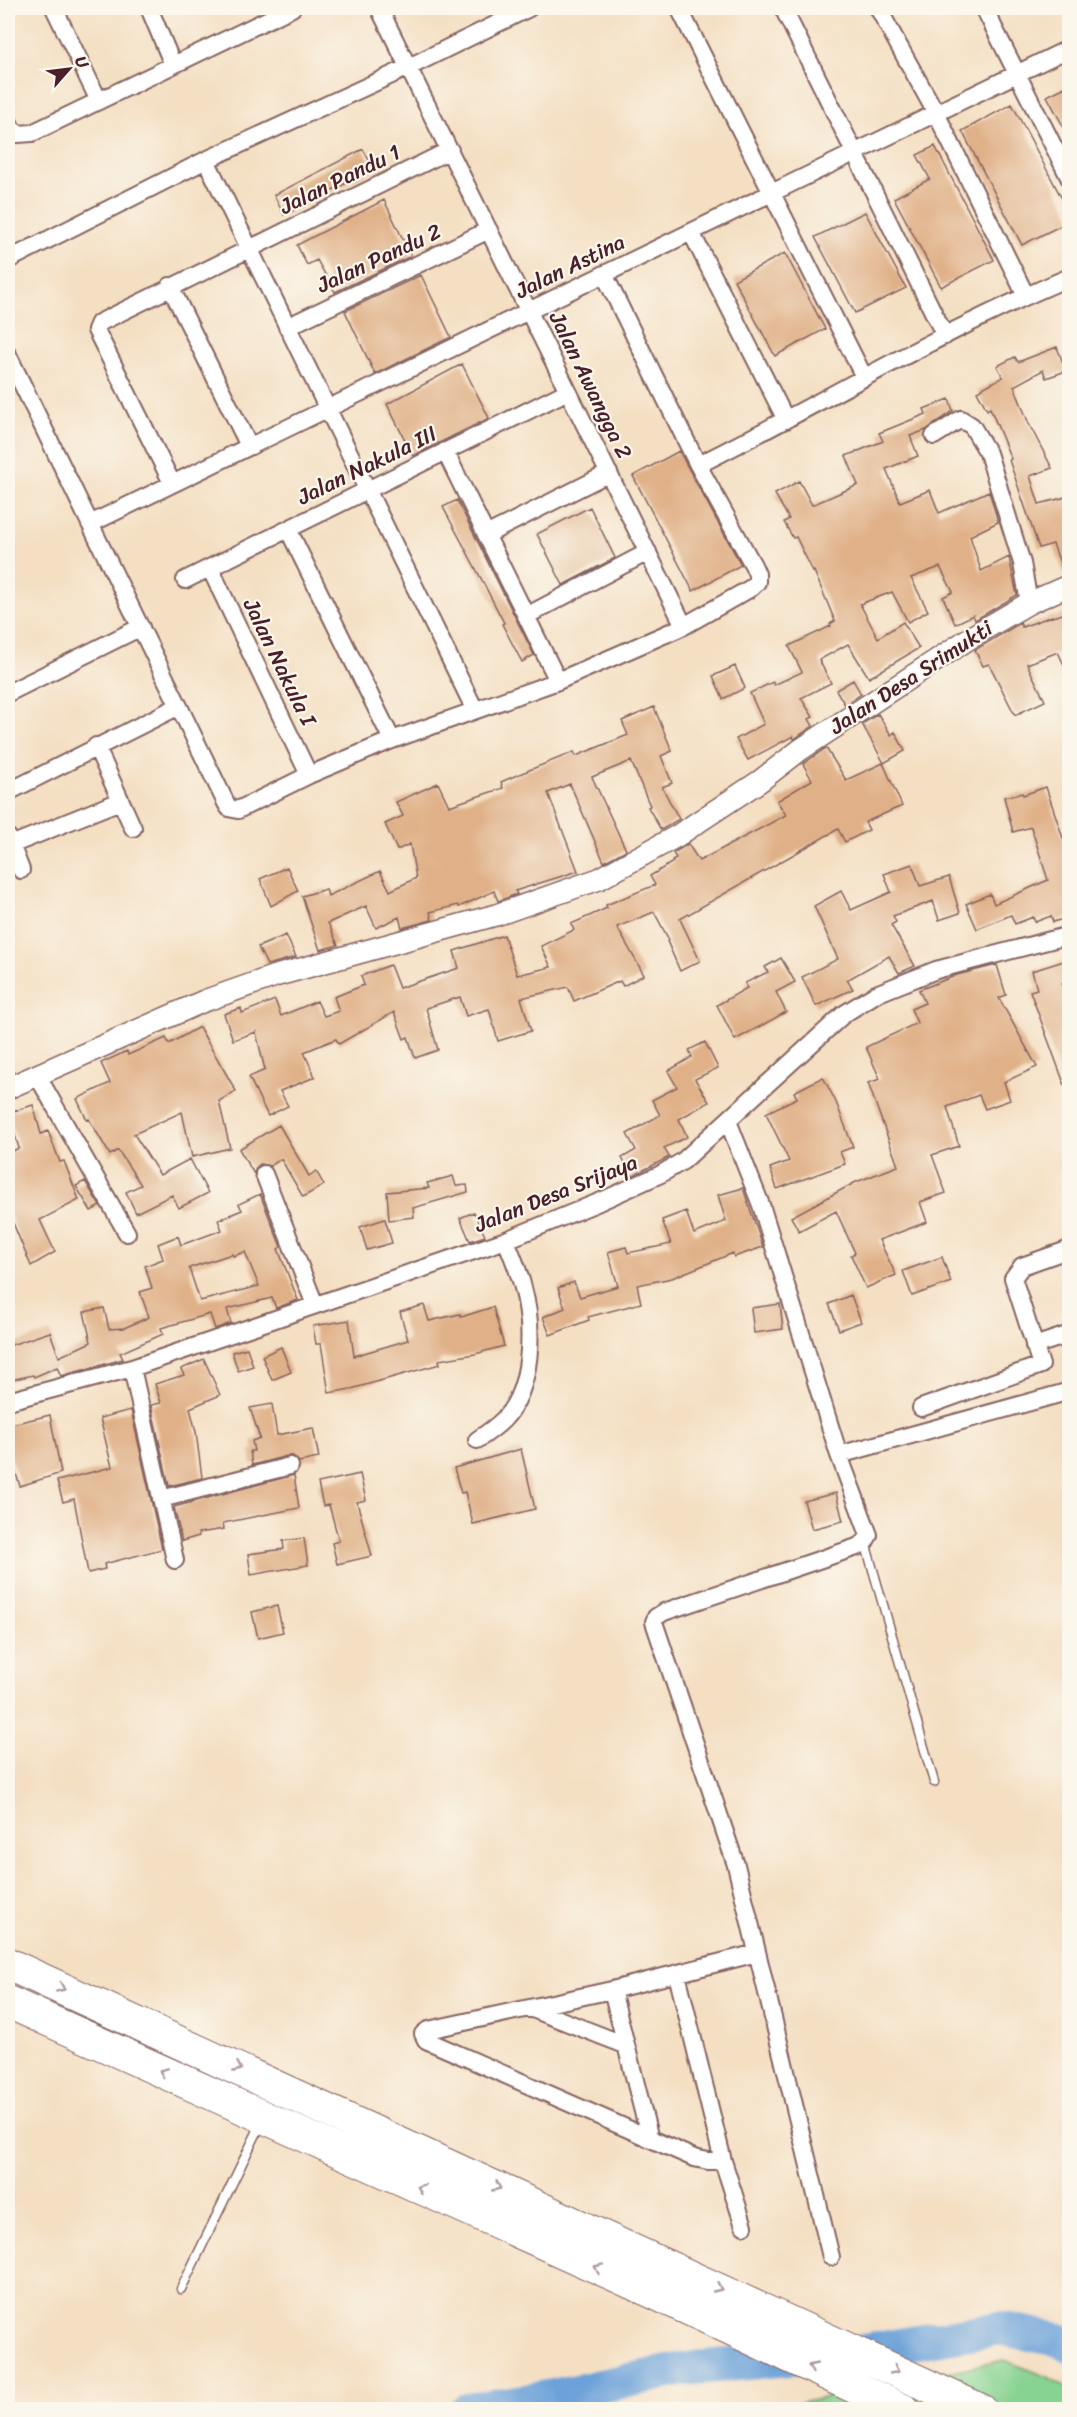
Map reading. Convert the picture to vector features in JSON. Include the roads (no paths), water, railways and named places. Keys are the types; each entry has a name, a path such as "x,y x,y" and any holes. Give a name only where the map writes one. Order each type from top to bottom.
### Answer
{"highway":[{"path":"8,1964 981,2409"},
{"path":"8,2002 652,2292 903,2409"}],"street":[{"path":"54,8 99,100"},
{"path":"149,8 173,65"},
{"path":"8,121 18,134 32,133 292,8"},
{"name":"Jalan Awangga 2","path":"379,8 684,626"},
{"path":"8,260 206,160 409,67 528,8"},
{"path":"679,8 864,377"},
{"path":"783,8 945,336"},
{"path":"878,8 936,113 1026,296"},
{"path":"984,8 1070,179"},
{"name":"Jalan Astina","path":"90,524 1070,48"},
{"name":"Jalan Pandu 1","path":"172,483 96,330 99,323 450,150"},
{"path":"206,160 475,710"},
{"name":"Jalan Pandu 2","path":"287,327 489,230"},
{"path":"691,232 786,420"},
{"path":"8,355 226,803 234,810 238,810 309,775 392,740 558,681 684,626 751,588 757,582 758,578 753,565 698,465 604,274"},
{"path":"698,465 945,336 1070,277"},
{"path":"170,286 249,446"},
{"name":"Jalan Nakula III","path":"185,580 568,391"},
{"path":"934,435 961,419 972,426 987,453 1022,563 1029,603"},
{"path":"445,451 558,681"},
{"path":"486,535 609,473"},
{"path":"288,529 392,740"},
{"path":"526,616 648,552"},
{"name":"Jalan Nakula I","path":"210,568 309,775"},
{"name":"Jalan Desa Srimukti","path":"8,1088 204,1001 275,976 496,915 599,879 677,836 916,672 1029,603 1070,585"},
{"path":"8,693 141,627"},
{"path":"8,792 179,706"},
{"path":"96,746 133,828"},
{"path":"21,870 9,841 120,801"},
{"name":"Jalan Desa Srijaya","path":"8,1401 132,1368 506,1240 661,1174 683,1161 844,1014 876,994 936,970 1070,935"},
{"path":"37,1075 127,1233"},
{"path":"728,1121 761,1205 839,1455 870,1535 857,1547 664,1612 656,1617 654,1622 736,1866 831,2257"},
{"path":"264,1174 315,1305"},
{"path":"477,1440 504,1420 521,1390 527,1364 529,1338 524,1290 506,1240"},
{"path":"921,1408 1041,1365 1013,1278 1022,1266 1070,1249"},
{"path":"1034,1346 1070,1334"},
{"path":"132,1368 175,1560"},
{"path":"839,1455 1070,1391"},
{"path":"161,1499 290,1466"},
{"path":"723,2161 694,2158 424,2037 423,2034 428,2030 612,1990 757,1953"},
{"path":"677,1974 723,2161 744,2226"},
{"path":"612,1990 650,2139"},
{"path":"530,2008 625,2045"}],"lane":[{"path":"865,1542 934,1782"},
{"path":"181,2289 264,2118"}],"waterway":[{"path":"466,2410 538,2399 684,2369 853,2353 999,2328 1059,2340 1070,2346"}]}
